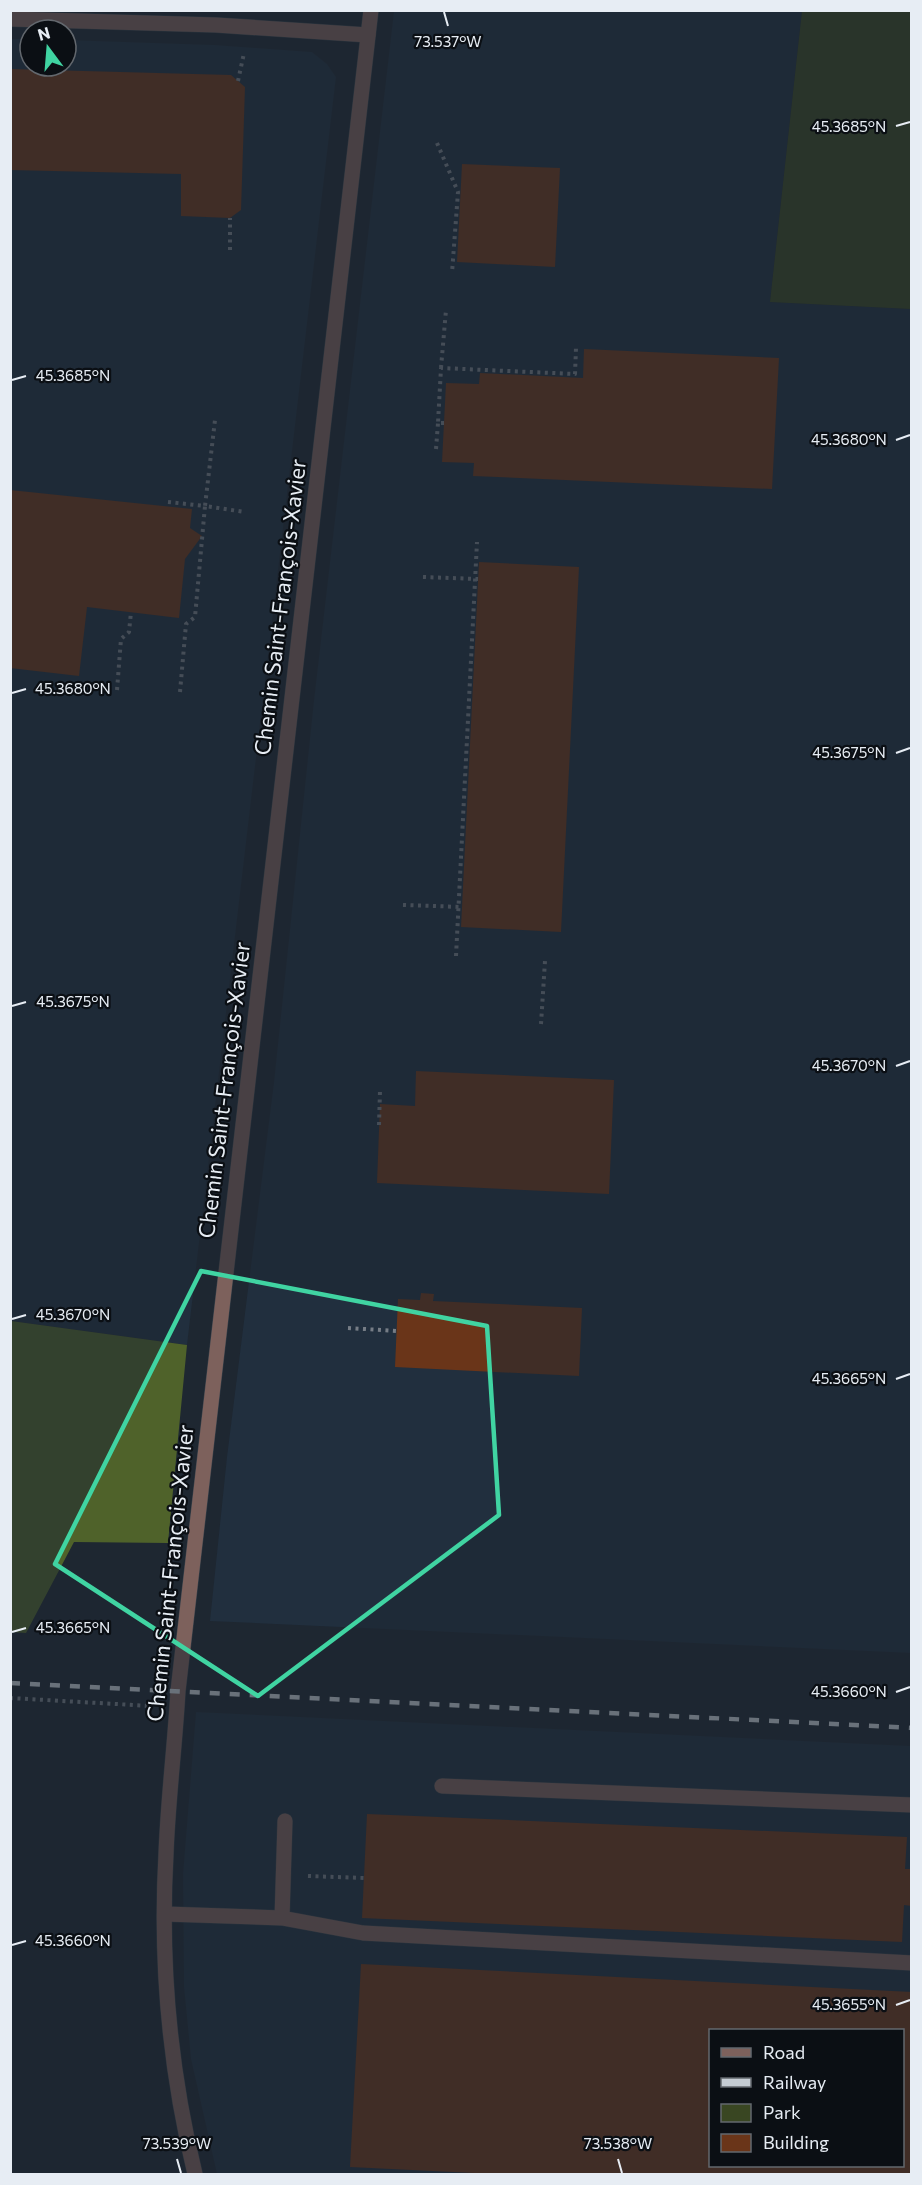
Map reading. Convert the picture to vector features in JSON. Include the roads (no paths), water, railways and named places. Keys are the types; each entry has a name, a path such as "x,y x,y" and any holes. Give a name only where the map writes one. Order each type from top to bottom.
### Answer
{"street":[{"name":"Chemin Saint-François-Xavier","path":"195,2175 180,2101 173,2051 165,1914 165,1855 177,1707 370,10"},
{"path":"10,19 216,25 368,35"},
{"path":"442,1786 912,1805"},
{"path":"282,1918 285,1821"},
{"path":"165,1914 282,1918 363,1933 912,1963"}],"railway":[{"path":"10,1683 912,1728"}]}
